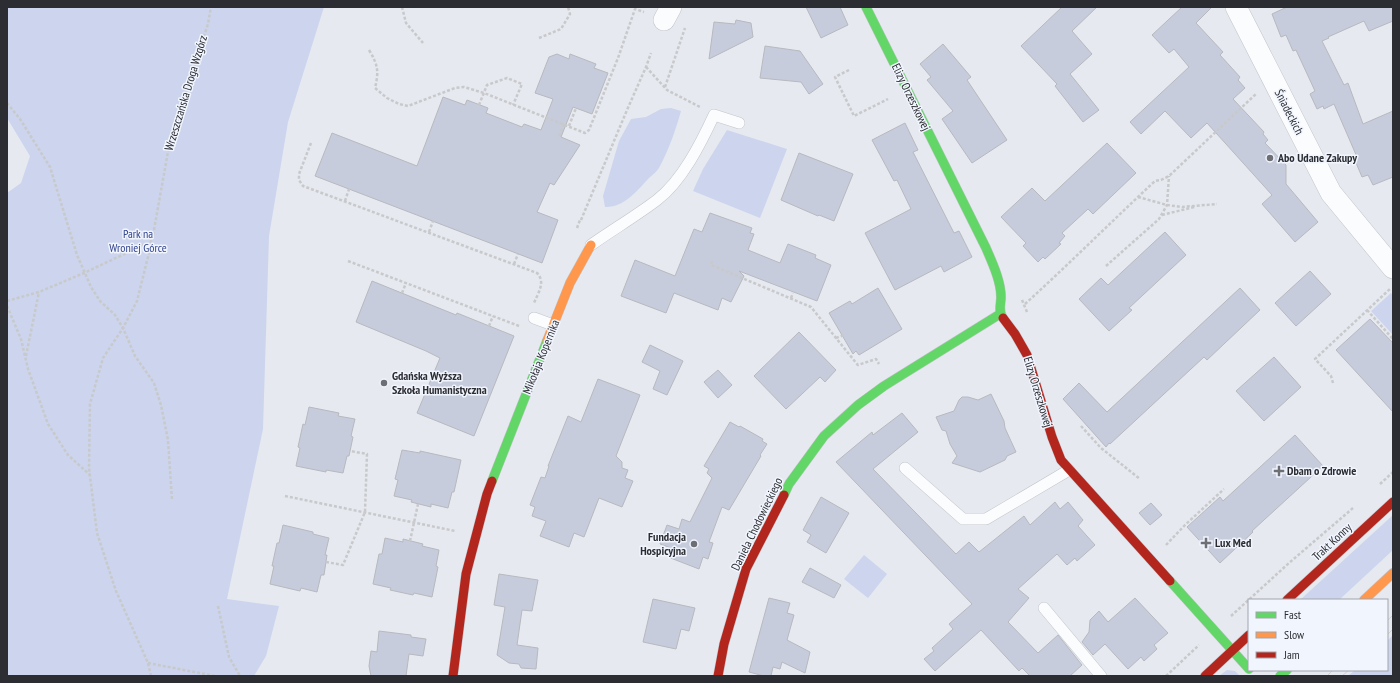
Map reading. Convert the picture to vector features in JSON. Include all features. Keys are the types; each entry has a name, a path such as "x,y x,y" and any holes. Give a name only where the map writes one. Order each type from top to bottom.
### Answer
{"street":[{"name":"Elizy Orzeszkowej","path":"866,7 986,248 994,267 1001,295 1000,314 1015,334 1027,355 1052,437 1061,460 1248,667"},
{"name":"Śniadeckich","path":"1236,7 1331,194 1392,278"},
{"name":"Mikołaja Kopernika","path":"453,676 466,574 487,494 570,283 591,245"},
{"name":"Daniela Chodowieckiego","path":"718,676 724,644 746,569 789,484 824,436 858,406 884,386 1000,314"},
{"name":"Trakt Konny","path":"1288,599 1393,502"},
{"path":"1365,599 1393,573"},
{"path":"1205,676 1248,636"}],"lane":[{"name":"Mikołaja Kopernika","path":"591,245 658,200 682,174 706,133 714,115"},
{"path":"714,115 739,123"},
{"path":"533,313 553,325"},
{"path":"905,468 964,519 986,519 1069,470"},
{"path":"1044,608 1101,676"}],"path":[{"name":"Wrzeszczańska Droga Wzgórz","path":"151,676 148,663 116,591 97,533 89,468 90,404 103,358 123,328 137,301 152,241 171,135 208,24 211,7"},
{"path":"402,7 406,23 423,43"},
{"path":"539,38 561,29 570,14 568,7"},
{"path":"369,50 375,61 378,73 375,88 387,98 398,104 408,106 455,88 464,87 585,133 589,130 618,58 635,9 661,14"},
{"path":"665,88 687,24"},
{"path":"591,245 580,220 651,53"},
{"path":"646,67 667,90 714,115"},
{"path":"849,70 835,77 854,116 892,97"},
{"path":"479,105 487,85 507,78 522,84 513,105"},
{"path":"1025,304 1078,256 1155,181 1169,176 1260,91"},
{"path":"7,103 20,119 50,167 84,274 100,301 114,315 123,328 135,356 154,382 161,405 168,440 172,500"},
{"path":"569,126 576,108"},
{"path":"559,136 564,124"},
{"path":"311,143 299,174 299,180 303,186 537,273 541,277 541,284 533,313"},
{"path":"1106,266 1159,219 1167,205 1169,176"},
{"path":"345,201 349,189"},
{"path":"1138,197 1167,205 1182,207 1217,204"},
{"path":"1161,215 1204,205"},
{"path":"428,232 433,221"},
{"path":"7,301 38,292 84,274 152,241"},
{"path":"514,264 518,254"},
{"path":"348,261 524,328"},
{"path":"712,261 710,265 811,307 858,365 873,360"},
{"path":"1333,383 1331,376 1315,359 1367,310 1392,278"},
{"path":"402,293 406,283"},
{"path":"25,357 38,292"},
{"path":"791,298 793,293"},
{"path":"7,306 21,339 28,369 48,424 68,455 90,475"},
{"path":"1367,310 1393,339"},
{"path":"489,326 493,316"},
{"path":"836,338 844,335"},
{"path":"1081,426 1101,448 1140,479"},
{"path":"326,562 344,565 365,512 367,454 350,451"},
{"path":"1378,485 1393,472"},
{"path":"1163,548 1224,489"},
{"path":"285,496 460,532"},
{"path":"410,541 418,504"},
{"path":"1249,599 1288,563 1354,506"},
{"path":"1227,620 1248,600"},
{"path":"218,606 229,657 240,676"},
{"path":"1166,676 1200,645"},
{"path":"148,663 215,676"}],"green space":[{"name":"Park na Wroniej Górce","path":"7,7 324,7 288,122 269,236 263,429 227,599 279,606 266,656 254,676 7,676 7,193 21,183 30,156 7,118"},
{"path":"671,108 681,111 672,139 659,168 624,202 612,207 605,207 603,196 619,141 631,119 646,117 661,109"},
{"path":"727,130 787,149 760,218 693,191 703,169"},
{"path":"1391,293 1393,296 1393,335 1371,311"},
{"path":"1393,515 1393,550 1340,599 1301,599"},
{"path":"864,555 887,574 868,598 844,579"},
{"path":"1393,635 1393,676 1348,676 1354,671 1388,671 1388,640"},
{"path":"1227,670 1235,671 1240,676 1219,676"}],"building":[{"path":"806,7 840,7 848,25 821,38"},
{"path":"1062,7 1097,7 1072,31 1092,54 1070,74 1099,110 1083,122 1055,86 1057,84 1021,46"},
{"path":"1182,7 1212,7 1196,23 1223,52 1220,55 1240,77 1238,80 1245,88 1233,99 1264,132 1263,134 1268,140 1265,143 1286,165 1286,184 1318,222 1295,242 1262,204 1272,195 1207,123 1191,138 1165,111 1141,134 1130,122 1189,67 1174,49 1169,53 1152,35"},
{"path":"1287,7 1393,7 1393,21 1369,31 1364,21 1322,41 1344,85 1348,83 1363,124 1393,111 1393,177 1373,185 1368,175 1362,177 1354,158 1357,157 1334,104 1324,109 1323,106 1317,109 1310,94 1315,91 1296,50 1293,51 1286,35 1281,37 1272,14"},
{"path":"736,20 751,23 753,37 709,59 714,22 735,24"},
{"path":"943,44 971,77 967,80 1007,140 972,163 942,119 953,111 927,80 931,77 920,64"},
{"path":"765,46 800,51 823,84 809,94 801,82 760,78"},
{"path":"557,54 569,59 570,54 596,64 594,68 608,73 592,114 573,107 561,137 580,145 554,185 550,183 537,212 558,220 542,263 315,176 332,133 417,166 443,97 465,105 467,100 488,108 486,113 522,127 524,124 541,130 553,99 535,93 549,57"},
{"path":"905,123 918,150 913,152 954,233 959,231 972,257 944,272 941,266 895,290 865,233 911,209 897,180 894,181 872,140"},
{"path":"1107,143 1136,173 1093,214 1088,209 1062,233 1065,236 1059,243 1061,244 1045,259 1043,257 1038,262 1023,246 1026,243 1001,217 1032,188 1045,201"},
{"path":"799,153 853,174 834,221 819,215 818,216 781,200"},
{"path":"710,213 752,228 750,233 754,234 748,250 780,263 788,244 816,255 815,258 831,265 817,301 739,271 744,276 731,302 722,298 718,310 674,293 666,313 621,296 635,260 675,276 694,229 702,232"},
{"path":"1165,232 1186,255 1129,308 1132,310 1109,331 1079,299 1101,278 1108,285"},
{"path":"1310,271 1331,294 1296,326 1275,303"},
{"path":"372,281 456,315 457,313 514,336 474,436 417,413 440,358 356,322"},
{"path":"878,288 902,329 859,355 856,351 853,354 829,313 850,301 852,304"},
{"path":"1240,288 1260,310 1207,360 1204,357 1106,447 1063,399 1079,383 1107,412"},
{"path":"1370,319 1393,343 1393,412 1336,350"},
{"path":"799,332 836,370 825,382 820,377 786,409 754,376"},
{"path":"650,345 683,361 667,395 653,389 660,371 642,362"},
{"path":"1274,357 1301,387 1264,421 1236,391"},
{"path":"718,370 732,385 718,398 704,382"},
{"path":"598,379 640,395 616,456 622,462 622,468 628,470 625,478 633,481 622,507 599,498 584,537 574,533 569,547 540,536 546,521 532,516 535,507 530,505 541,477 545,478 548,466 568,416 581,422"},
{"path":"991,394 1004,421 1005,428 1016,452 1007,456 1005,460 980,472 952,463 957,456 950,444 946,431 942,430 936,417 954,411 962,397 978,400"},
{"path":"309,407 339,413 338,416 355,419 351,436 353,437 349,456 347,456 343,473 326,470 326,472 296,466 303,424 305,425"},
{"path":"902,413 918,432 873,469 956,554 969,542 979,552 1024,516 1030,525 1055,502 1060,509 1068,502 1083,520 1078,526 1095,545 1077,561 1075,558 1067,565 1057,554 1018,589 1029,598 1008,622 1038,653 1058,635 1082,665 1070,676 1030,676 1022,668 1019,671 981,630 935,671 924,659 934,651 932,648 953,629 949,624 972,604 836,462 872,432 873,435"},
{"path":"730,422 763,439 762,441 767,444 729,510 722,507 709,542 713,543 708,559 703,557 699,569 668,557 671,548 660,544 667,525 679,529 682,519 690,522 712,478 707,473 709,469 704,466"},
{"path":"1295,435 1323,466 1252,531 1253,532 1220,563 1187,527 1220,497 1223,501"},
{"path":"402,450 420,453 420,451 461,460 454,492 452,492 448,508 431,504 431,507 411,502 412,500 394,496 398,480 395,479"},
{"path":"821,497 849,513 826,553 807,542 811,535 803,530"},
{"path":"1151,503 1162,515 1150,525 1139,513"},
{"path":"283,525 313,532 313,534 329,538 325,555 327,555 324,575 321,575 317,592 301,588 300,591 270,584 277,543 279,543"},
{"path":"385,538 403,542 403,539 439,550 436,566 438,567 432,597 390,590 391,588 373,584 379,554 382,554"},
{"path":"810,568 841,585 834,598 802,582"},
{"path":"499,574 538,580 532,611 522,610 517,645 538,648 536,669 521,668 519,664 509,663 497,655 505,607 494,605"},
{"path":"769,598 790,603 787,613 794,615 787,640 810,652 805,673 782,662 780,669 773,667 771,676 764,676 749,672"},
{"path":"1135,598 1168,633 1154,645 1157,649 1144,661 1141,657 1128,669 1105,644 1093,655 1082,642 1089,632 1090,620 1099,611 1108,622"},
{"path":"653,599 695,608 689,631 681,629 676,649 643,642"},
{"path":"379,631 411,635 411,637 426,639 423,656 409,654 406,676 371,676 369,666 371,651 377,652"}],"tram line":[{"path":"1388,620 1393,615"},
{"path":"1388,634 1393,629"},
{"path":"1327,676 1332,671"},
{"path":"1342,676 1348,671"}],"traffic: fast":[{"path":"866,7 986,248 1000,285 1000,311 1003,318"},
{"path":"784,495 789,484 824,436 858,405 884,386 1000,314"},
{"path":"492,481 547,341"},
{"path":"1170,581 1248,668"},
{"path":"1280,676 1286,671"}],"traffic: slow":[{"path":"547,341 570,283 591,245"},
{"path":"1365,599 1393,573"}],"traffic: jam":[{"path":"1003,318 1015,334 1027,355 1052,437 1061,460 1170,581"},
{"path":"453,676 466,574 487,494 492,481"},
{"path":"718,676 724,644 746,569 784,495"},
{"path":"1288,599 1393,502"},
{"path":"1205,676 1248,636"}],"place":[{"name":"Abo Udane Zakupy","path":"1270,158"},
{"name":"Gdańska Wyższa Szkoła Humanistyczna","path":"384,383"},
{"name":"Dbam o Zdrowie","path":"1279,471"},
{"name":"Lux Med","path":"1206,543"},
{"name":"Fundacja Hospicyjna","path":"694,544"}]}
